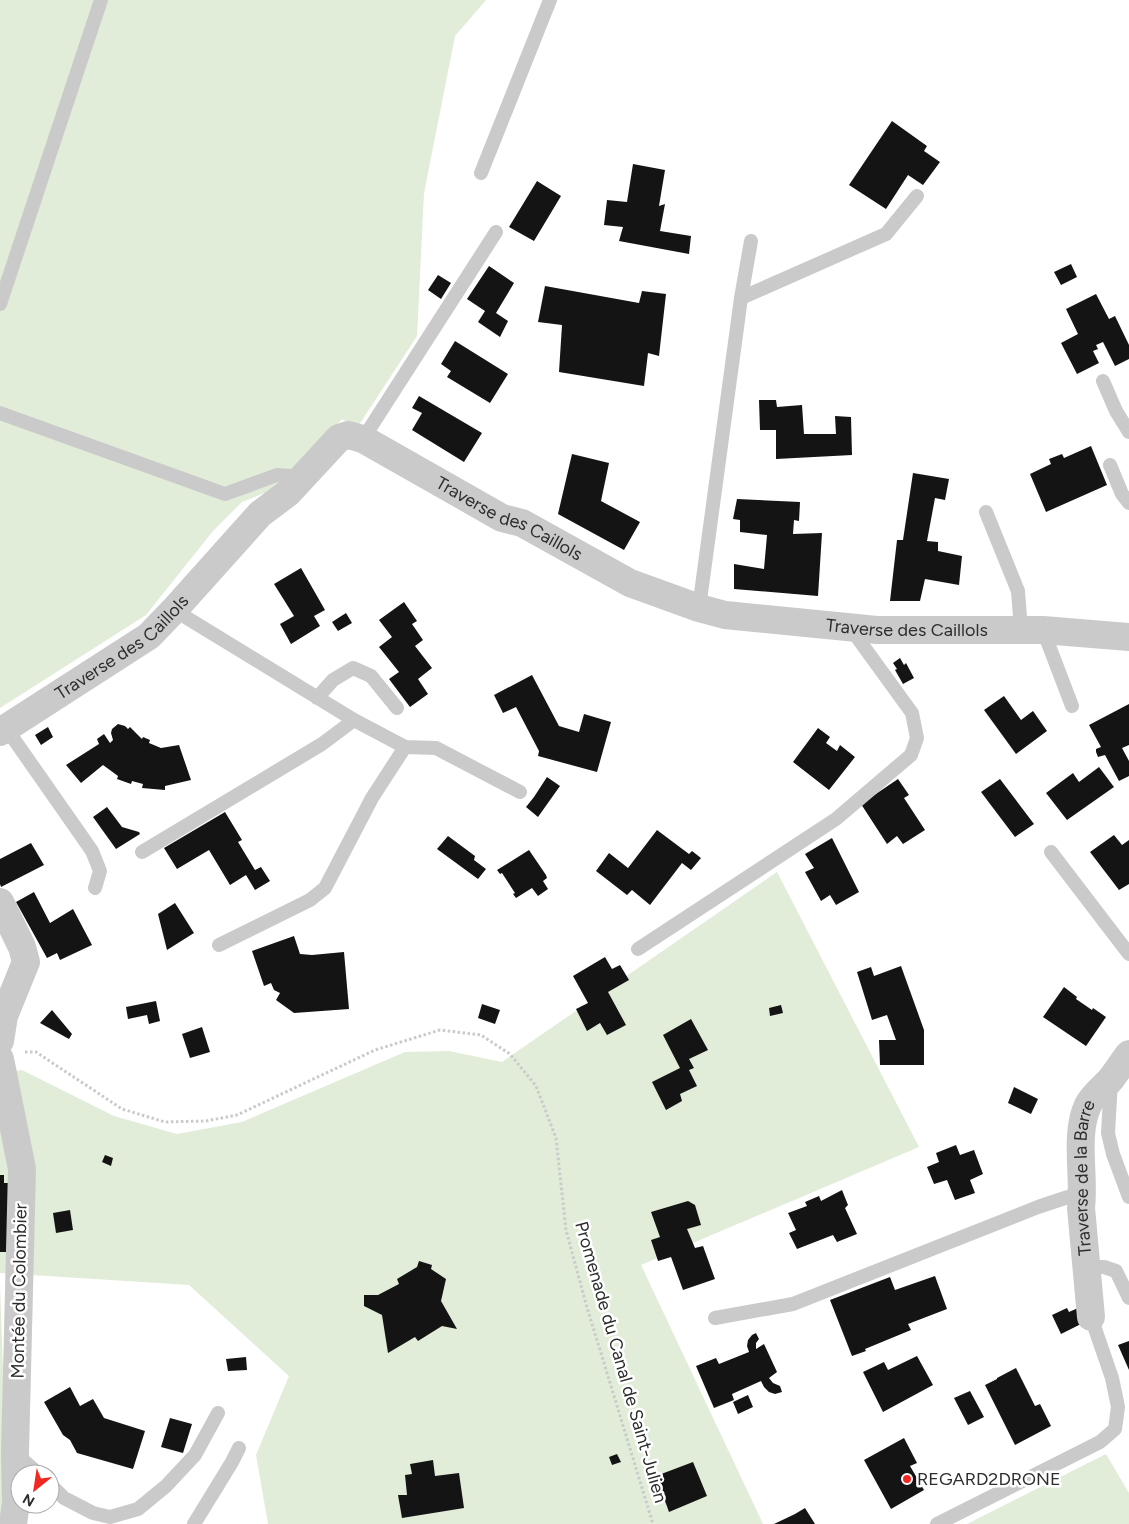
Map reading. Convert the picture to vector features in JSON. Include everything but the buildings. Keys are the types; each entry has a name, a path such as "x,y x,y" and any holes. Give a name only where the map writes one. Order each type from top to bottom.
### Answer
{"street":[{"name":"Traverse des Caillols","path":"3,730 149,636 260,514 288,493 339,438 348,434 363,439 502,518 522,523 630,583 699,608 725,614 877,630 1032,630 1129,637"},
{"name":"Montée du Colombier","path":"0,902 22,947 26,962 4,1016 6,1051 22,1169 15,1453 16,1502 13,1524"},
{"name":"Traverse de la Barre","path":"1091,1317 1081,1208 1083,1192 1082,1120 1089,1103 1129,1054"}],"lane":[{"path":"0,304 100,2 86,0"},
{"path":"482,173 550,0"},
{"path":"741,298 886,234 917,196"},
{"path":"363,439 496,232"},
{"path":"699,608 741,298 751,241"},
{"path":"1103,381 1116,411 1129,432"},
{"path":"0,413 225,494 277,475 290,476 298,481"},
{"path":"1110,465 1122,494 1129,503"},
{"path":"986,512 1032,630 1072,706"},
{"path":"174,610 354,720 405,747 436,748 520,792"},
{"path":"638,949 836,819 911,755 917,738 912,713 850,628"},
{"path":"317,698 333,680 353,668 371,676 397,708"},
{"path":"142,852 322,744 354,720"},
{"path":"3,730 92,850 100,871 95,888"},
{"path":"219,945 310,900 325,888 372,798 405,747"},
{"path":"1051,852 1129,954"},
{"path":"1111,1078 1108,1133 1113,1154 1129,1197"},
{"path":"714,1318 793,1304 1038,1207 1083,1192"},
{"path":"1086,1267 1104,1267 1116,1271 1129,1298"},
{"path":"937,1524 1100,1442 1115,1429 1118,1407 1112,1378 1091,1317"},
{"path":"60,1494 93,1513 110,1517 138,1510 166,1486 195,1455 218,1413"},
{"path":"194,1524 239,1448"},
{"path":"15,1453 28,1464"}],"path":[{"name":"Promenade du Canal de Saint-Julien","path":"6,1051 36,1052 122,1109 165,1122 206,1121 237,1115 375,1050 440,1030 481,1035 510,1054 536,1086 556,1138 566,1230 586,1304 653,1524"}],"green space":[{"path":"0,0 486,0 455,36 424,193 417,336 357,428 342,419 282,486 242,502 213,531 146,615 0,708"},
{"path":"777,872 919,1147 641,1265 763,1524 268,1524 256,1455 289,1376 189,1285 0,1273 0,1073 22,1070 114,1116 177,1134 242,1122 405,1052 449,1051 502,1062"},
{"path":"0,1285 8,1512 0,1515"},
{"path":"1106,1454 1129,1493 1129,1524 967,1524"}],"place":[{"name":"REGARD2DRONE","path":"907,1479"}]}
